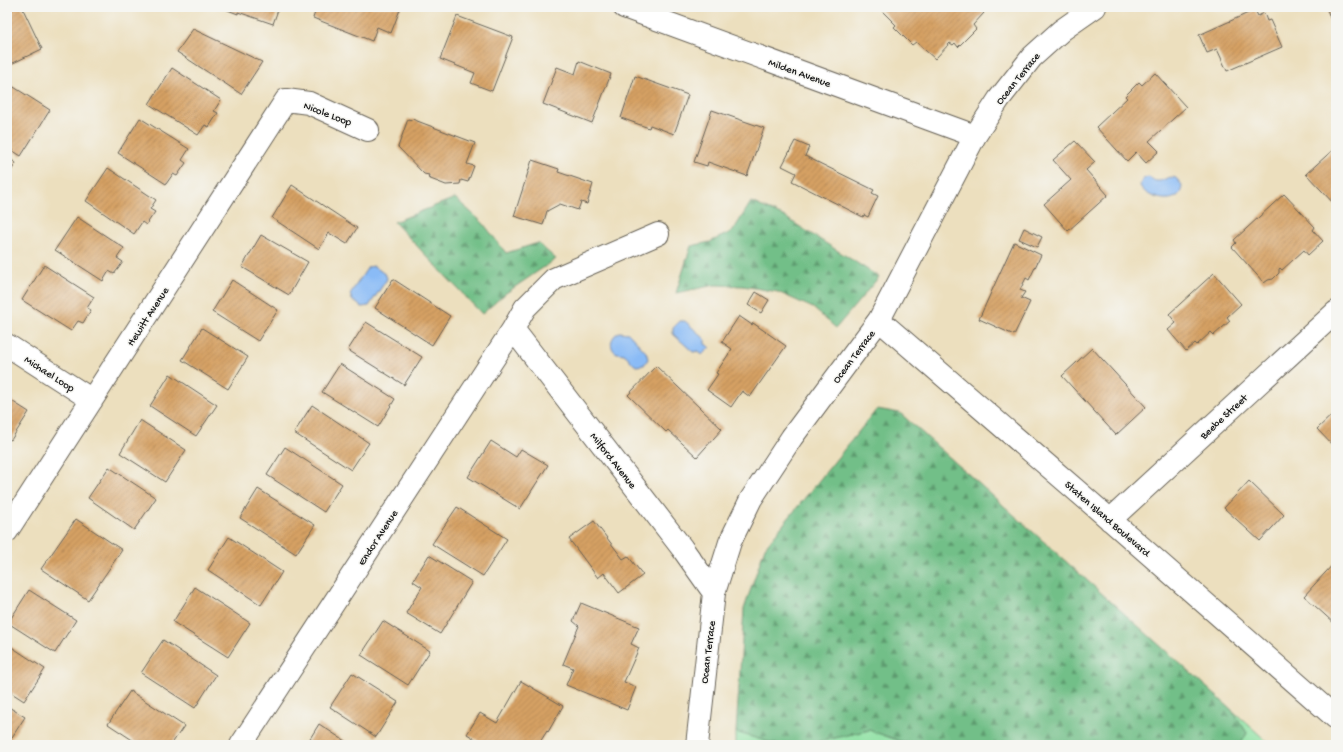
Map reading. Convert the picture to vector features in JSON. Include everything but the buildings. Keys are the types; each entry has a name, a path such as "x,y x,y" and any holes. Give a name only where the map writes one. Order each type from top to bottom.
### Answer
{"street":[{"name":"Milden Avenue","path":"624,7 975,136"},
{"name":"Ocean Terrace","path":"697,745 714,593 730,542 751,499 792,437 879,320 975,136 999,99 1032,57 1062,30 1095,7"},
{"name":"Nicole Loop","path":"286,100 309,104 368,130"},
{"name":"Hewitt Avenue","path":"7,531 286,100"},
{"path":"513,329 525,308 554,279 658,234"},
{"name":"Beebe Street","path":"1110,520 1336,312"},
{"name":"Staten Island Boulevard","path":"879,320 1336,718"},
{"name":"Milford Avenue","path":"513,329 714,593"},
{"name":"Endor Avenue","path":"241,745 513,329"},
{"name":"Michael Loop","path":"7,345 92,400"}],"green space":[{"path":"455,198 483,223 506,253 538,243 556,259 506,293 482,314 394,222"},
{"path":"751,202 783,216 879,277 836,328 813,308 778,292 743,286 715,285 676,293 691,246 710,242 733,231"},
{"path":"877,409 900,413 1232,710 1247,733 1240,745 911,745 869,730 805,745 778,745 736,732 744,609 765,547"},
{"path":"1232,710 1271,745 1240,745 1247,733"},
{"path":"869,730 911,745 805,745"},
{"path":"736,732 778,745 736,745"}],"water":[{"path":"1148,177 1154,181 1162,181 1170,177 1176,178 1182,185 1180,192 1176,197 1170,199 1162,199 1148,194 1140,185 1143,179"},
{"path":"374,266 386,275 387,279 369,306 362,307 352,300 350,294 368,267"},
{"path":"680,321 685,321 705,339 705,344 710,347 702,355 699,351 693,352 673,334 673,328"},
{"path":"619,332 628,333 646,352 648,359 644,365 636,366 626,355 615,352 611,344 614,336"}]}
